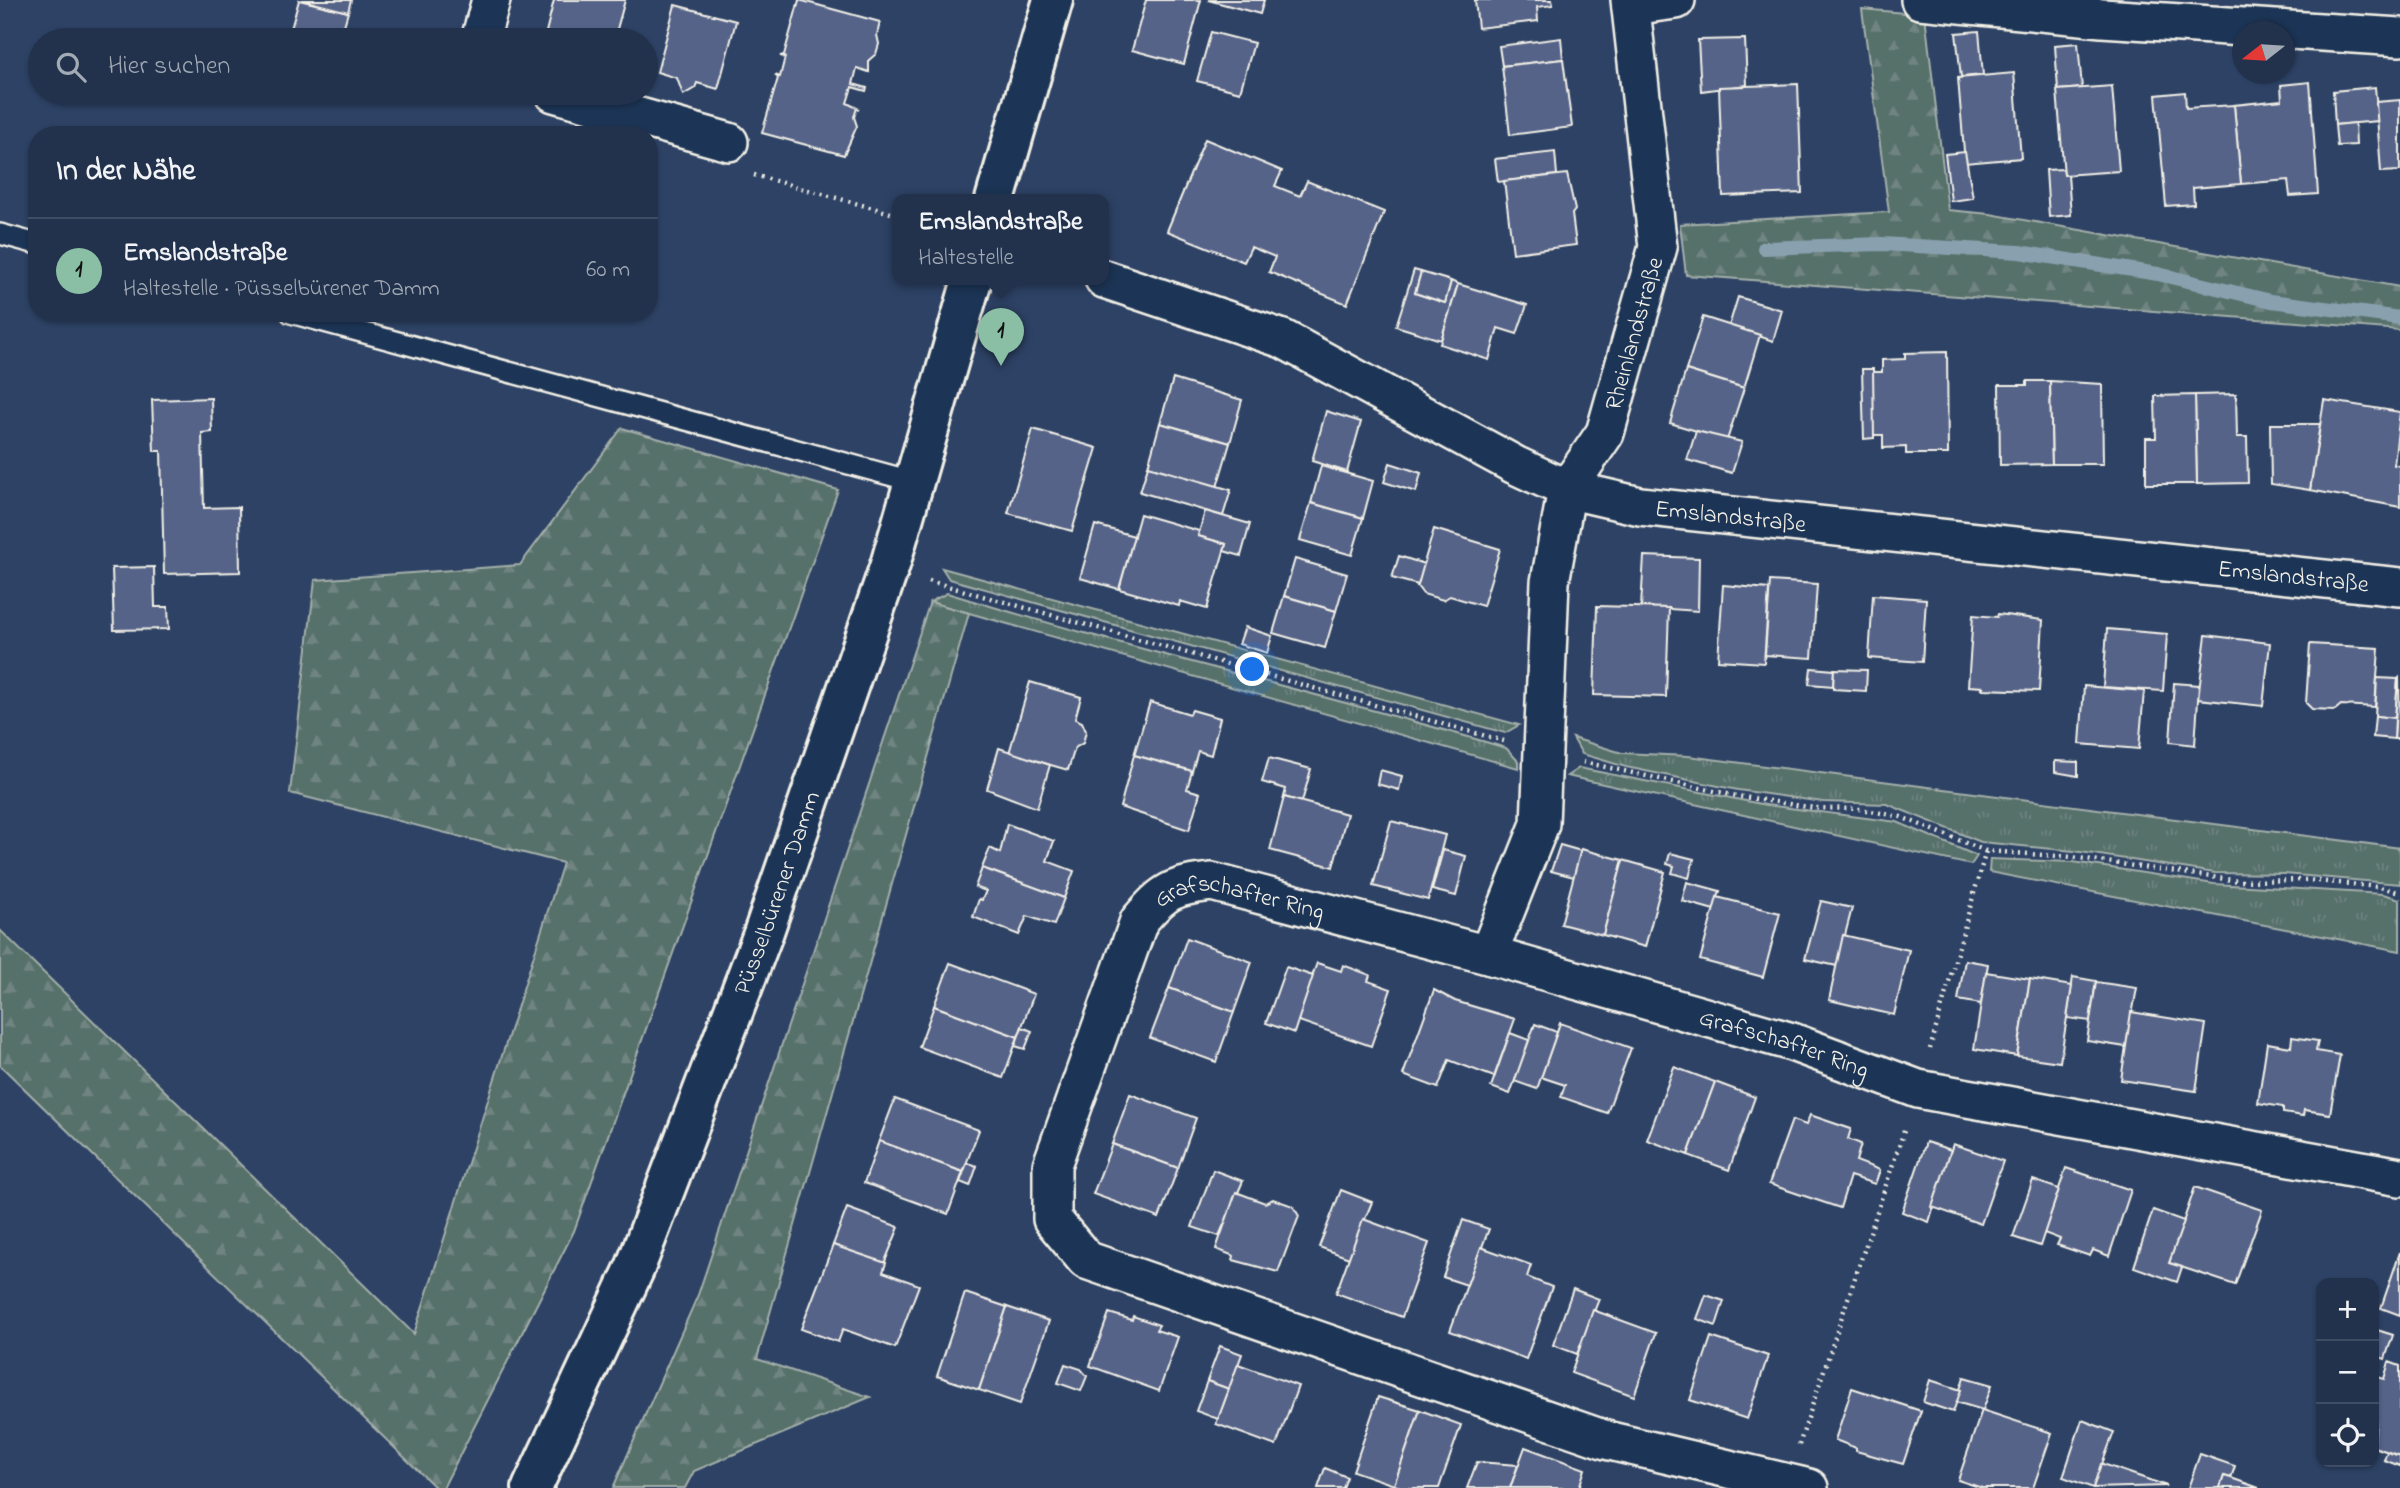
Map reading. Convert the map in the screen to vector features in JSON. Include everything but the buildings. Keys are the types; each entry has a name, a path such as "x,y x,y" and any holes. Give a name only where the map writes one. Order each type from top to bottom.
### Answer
{"main road":[{"path":"997,194 1054,0"},
{"name":"Püsselbürener Damm","path":"532,1488 635,1268 763,934 890,565 971,285"}],"street":[{"path":"483,28 491,0"},
{"path":"1631,3 1676,0"},
{"path":"1920,0 2102,9 2400,37"},
{"name":"Rheinlandstraße","path":"1567,489 1605,433 1658,247 1631,3"},
{"path":"581,105 624,124"},
{"path":"658,134 736,157"},
{"name":"Emslandstraße","path":"1109,281 1283,339 1515,465 1567,489 1640,506 2400,587"},
{"path":"1488,956 1540,824 1550,582 1567,489"},
{"name":"Grafschafter Ring","path":"1794,1486 1606,1440 1086,1260 1052,1219 1052,1164 1139,921 1160,895 1181,885 1212,881 1791,1042 1918,1088 2400,1177"}],"lane":[{"path":"0,234 28,242"},
{"path":"324,322 915,482"}],"path":[{"path":"736,157 892,213"},
{"path":"890,565 939,584 1514,743 1542,757 1573,759 1737,796 1815,808 1861,809 1901,817 1986,851 2072,857 2239,881 2307,880 2380,887 2400,892"},
{"path":"1794,1486 1918,1088 1986,851"}],"green space":[{"path":"1862,9 1925,15 1948,210 1990,214 2400,287 2400,330 1686,275 1680,224 1889,212"},
{"path":"622,428 838,490 574,1231 443,1488 436,1488 0,1065 0,930 414,1334 563,863 290,793 315,580 520,565"},
{"path":"942,568 1519,725 1505,733 949,579"},
{"path":"947,593 1086,634 1506,748 1518,761 1518,768 930,602"},
{"path":"930,602 969,613 757,1359 870,1397 694,1471 685,1488 613,1488 698,1295"},
{"path":"1573,738 1622,753 1688,756 2400,848 2400,884 2284,874 2215,873 2074,851 1981,842 1887,804 1823,802 1738,790 1626,767 1582,754"},
{"path":"1579,768 1766,805 1897,822 1977,856 1971,865 1567,776"},
{"path":"1990,859 2073,862 2214,884 2383,894 2400,899 2400,951 1989,872"}],"waterway":[{"path":"1764,248 1882,244 2019,252 2158,274 2271,301 2400,318"}],"place":[{"name":"Emslandstraße","path":"1001,366"}]}
